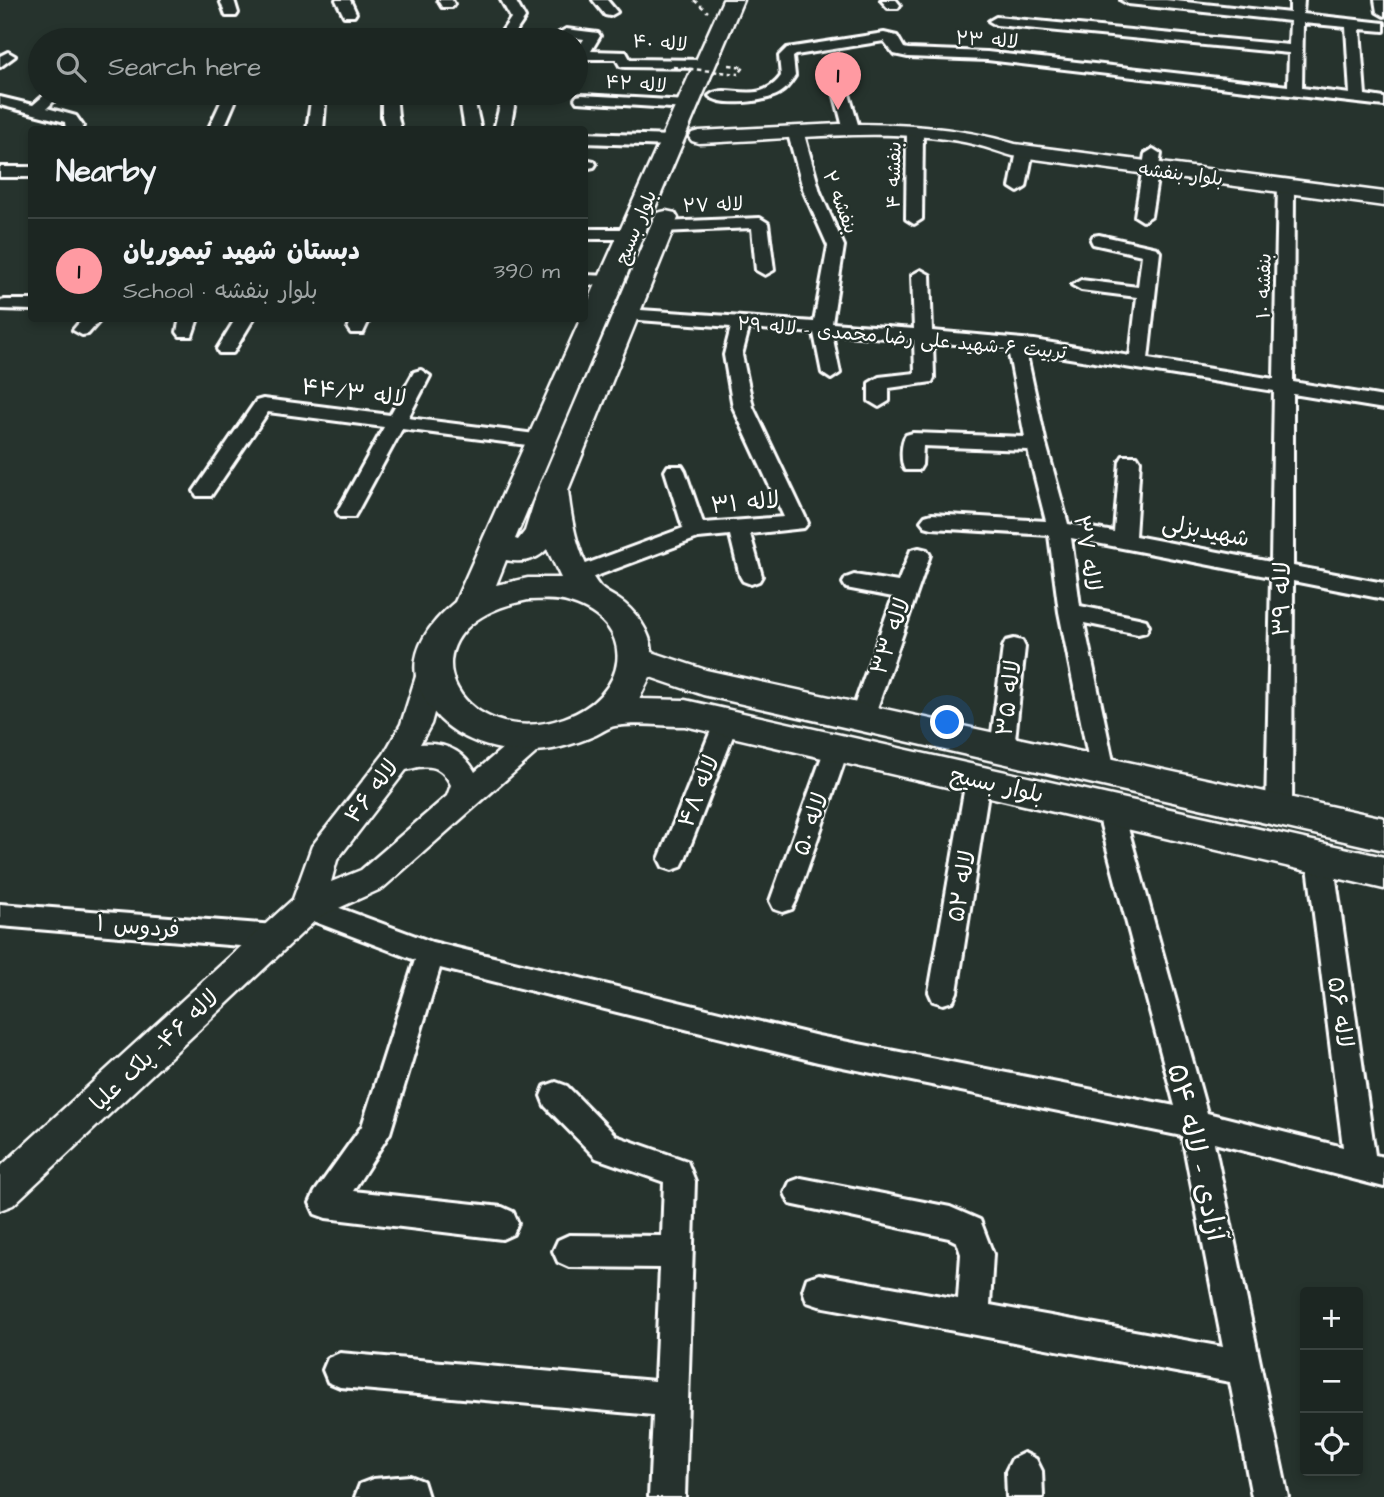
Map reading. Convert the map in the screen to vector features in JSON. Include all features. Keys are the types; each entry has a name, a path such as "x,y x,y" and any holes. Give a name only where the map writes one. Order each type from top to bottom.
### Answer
{"main road":[{"name":"بلوار بسیج","path":"469,608 687,105 725,68 733,0"},
{"name":"بلوار بسیج","path":"689,163 725,68 756,0"},
{"name":"بلوار بنفشه","path":"699,137 852,131 915,132 980,140 1025,151 1384,187"},
{"name":"بلوار بنفشه","path":"980,140 1006,135 1286,186 1384,199"},
{"name":"بلوار بسیج","path":"582,586 564,556 555,528 553,490 673,201"},
{"path":"498,544 512,551 525,551 540,538 553,490"},
{"path":"582,586 625,623 635,640 637,660 633,678 623,696 607,712 586,725 562,733 536,737 504,736 476,727 453,713 438,694 431,673 435,649 448,627 469,608 497,595 528,589 582,586"},
{"name":"بلوار بسیج","path":"637,660 726,723 1384,873"},
{"name":"بلوار بسیج","path":"607,712 694,698 862,718 1384,834"}],"street":[{"path":"508,0 518,18 511,28"},
{"path":"600,0 610,12"},
{"path":"1128,0 1202,4 1384,27"},
{"path":"1297,0 1295,91 1384,102"},
{"path":"1382,0 1384,12"},
{"path":"996,21 1297,50"},
{"path":"1353,24 1358,98"},
{"name":"لاله ۲۳","path":"716,96 753,98 774,92 788,76 786,56 792,51 884,37 892,39 899,51 908,53 988,57 1295,91"},
{"name":"لاله ۴۰","path":"588,55 621,55 625,63 725,68"},
{"path":"839,84 852,131"},
{"name":"لاله ۴۲","path":"588,99 687,105"},
{"path":"2,103 71,119 75,126"},
{"path":"36,110 42,105"},
{"path":"217,126 227,105"},
{"path":"316,126 317,105"},
{"path":"390,105 393,126"},
{"path":"468,105 471,126"},
{"path":"503,126 507,105"},
{"name":"بنفشه ۴","path":"914,219 915,132"},
{"name":"بنفشه ۲","path":"796,134 813,192 836,246 822,328"},
{"path":"588,138 672,141"},
{"path":"1018,187 1025,151"},
{"path":"1143,216 1152,162"},
{"path":"0,172 28,172"},
{"name":"بنفشه ۱۰","path":"1283,387 1286,186"},
{"name":"لاله ۲۷","path":"662,227 760,223 765,270"},
{"path":"588,234 632,234"},
{"path":"1100,240 1152,252 1138,363"},
{"path":"879,401 879,383 925,378 922,275"},
{"path":"588,280 611,281"},
{"path":"1081,285 1147,293"},
{"path":"5,305 28,305"},
{"name":"تربیت ۶-شهید علی رضا محمدی - لاله ۲۹","path":"626,314 1016,345 1384,404"},
{"path":"226,349 243,322"},
{"name":"لاله ۳۱","path":"582,586 695,531 797,523 743,407 733,355 741,323"},
{"path":"822,328 831,373"},
{"name":"لاله ۳۷","path":"1016,345 1036,444 1059,529 1070,612 1102,771"},
{"path":"348,512 421,376"},
{"name":"لاله ۳۹","path":"1279,810 1283,387"},
{"name":"لاله ۴۴/۳","path":"204,491 263,405 543,441"},
{"path":"912,465 913,439 1036,444"},
{"path":"1124,542 1130,461"},
{"path":"676,471 695,531"},
{"name":"شهیدبزلی","path":"932,521 1059,529 1384,591"},
{"path":"738,527 751,576"},
{"name":"لاله ۳۳","path":"862,718 919,555"},
{"path":"854,583 906,591"},
{"path":"1070,612 1138,626"},
{"name":"لاله ۳۵","path":"1002,749 1014,647"},
{"name":"لاله ۴۶","path":"307,907 323,855 395,762 416,724 431,673"},
{"name":"لاله ۴۸","path":"672,859 726,723"},
{"path":"307,907 372,879 536,737"},
{"name":"لاله ۵۰","path":"783,901 837,748"},
{"path":"395,762 418,754 442,756 459,768 466,785 459,804"},
{"name":"لاله ۵۲","path":"943,992 978,780"},
{"name":"آزادی - لاله ۵۴","path":"1110,810 1195,1124 1270,1497"},
{"name":"لاله ۵۶","path":"1320,858 1373,1169"},
{"path":"307,907 431,954 818,1049 1195,1124 1373,1169"},
{"name":"لاله ۴۶- پلک علیا","path":"0,1192 307,907"},
{"name":"فردوس ۱","path":"0,915 275,937"},
{"path":"431,954 375,1133 326,1203 502,1223"},
{"path":"556,1096 607,1149 676,1172 680,1181 667,1497"},
{"path":"801,1193 950,1223 969,1231 977,1254 973,1318"},
{"path":"569,1251 679,1252"},
{"path":"819,1290 1243,1368"},
{"path":"340,1370 670,1399"},
{"path":"373,1497 410,1494 410,1497"}],"path":[{"path":"673,67 725,68"}],"place":[{"name":"دبستان شهید تیموریان","path":"838,110"}]}
